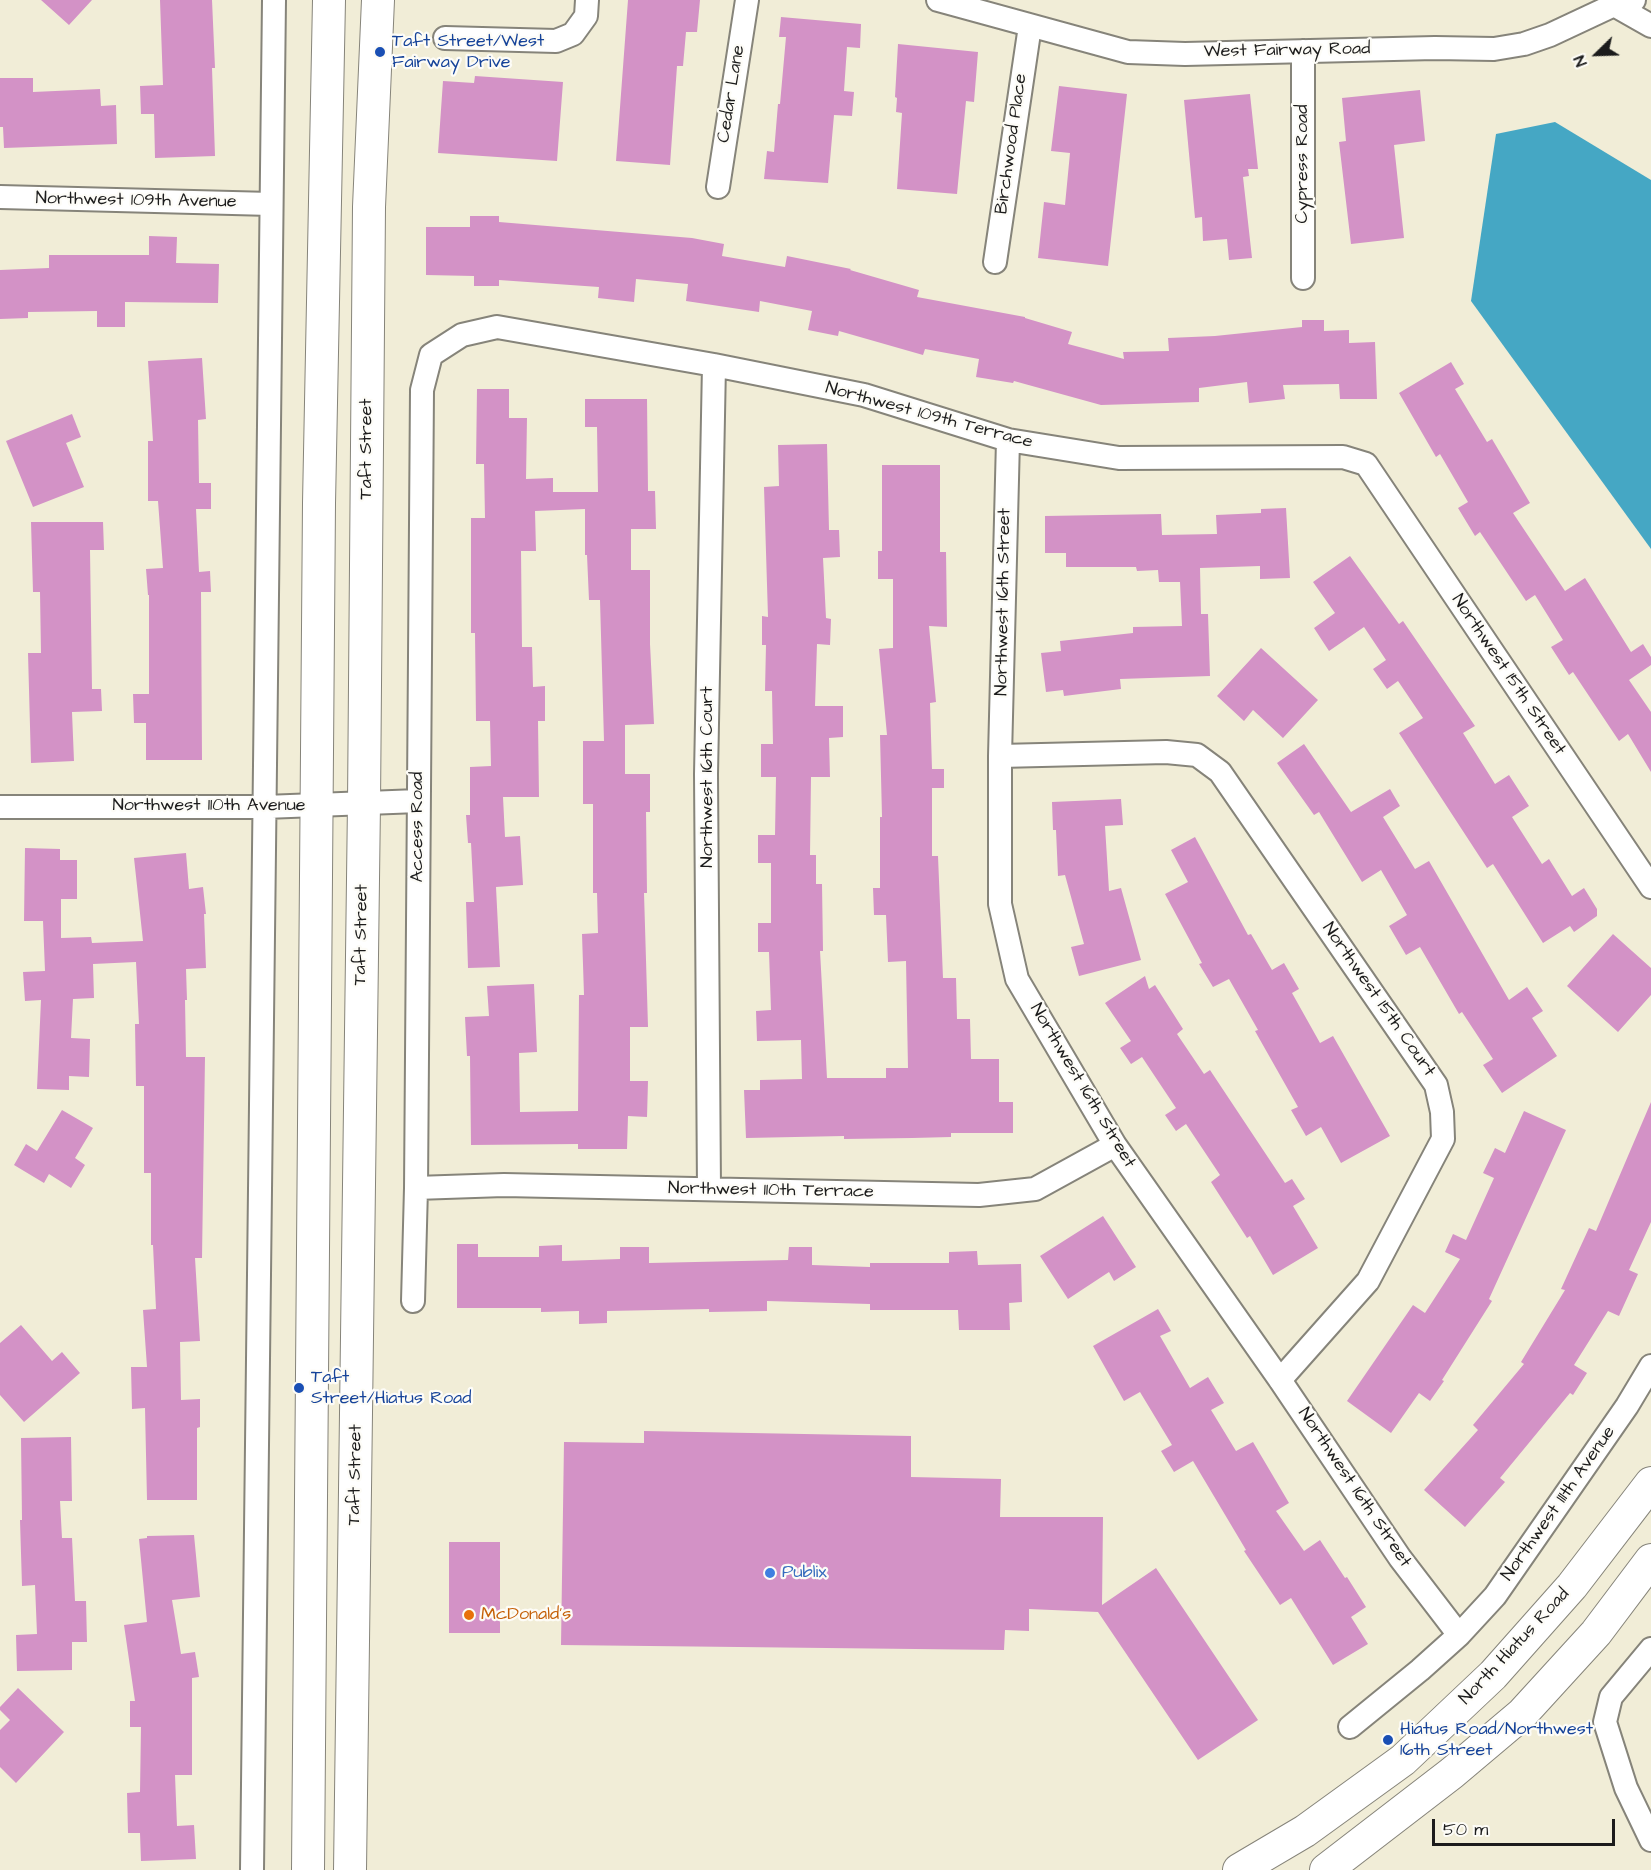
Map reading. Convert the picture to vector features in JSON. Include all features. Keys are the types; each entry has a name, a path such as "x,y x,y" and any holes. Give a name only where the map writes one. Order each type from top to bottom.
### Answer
{"street":[{"path":"252,1870 266,876 274,0"},
{"path":"308,1870 319,503 329,0"},
{"name":"Taft Street","path":"350,1870 364,803 369,207 378,0"},
{"path":"445,38 556,41 573,34 586,16 587,0"},
{"name":"Cedar Lane","path":"718,187 747,0"},
{"name":"West Fairway Road","path":"938,0 1128,52 1185,54 1435,48 1494,49 1524,44 1550,35 1624,3"},
{"path":"1624,3 1651,26"},
{"name":"Birchwood Place","path":"995,262 1030,26"},
{"name":"Cypress Road","path":"1302,51 1303,278"},
{"name":"Northwest 109th Avenue","path":"0,197 271,204"},
{"name":"Northwest 109th Terrace","path":"431,355 462,335 497,327 714,365 864,395 1008,440 1119,458 1343,457 1366,464"},
{"name":"Access Road","path":"413,1301 416,1188 422,390 431,355"},
{"name":"Northwest 16th Court","path":"709,1189 706,774 714,365"},
{"name":"Northwest 16th Street","path":"1008,440 1000,756 1000,904 1017,979 1114,1145 1281,1380 1400,1558 1459,1635"},
{"name":"Northwest 15th Street","path":"1366,464 1651,887"},
{"name":"Northwest 15th Court","path":"1000,756 1166,752 1197,755 1220,772 1437,1085 1442,1113 1443,1139 1368,1281 1281,1380"},
{"name":"Northwest 110th Avenue","path":"0,807 265,807 418,801"},
{"name":"Northwest 110th Terrace","path":"416,1188 504,1185 979,1195 1035,1189 1114,1145"},
{"name":"Northwest 111th Avenue","path":"1350,1727 1459,1635 1495,1596 1627,1406 1651,1366"},
{"path":"313,1406 356,1408"},
{"name":"North Hiatus Road","path":"1239,1870 1305,1831 1403,1760 1485,1683 1572,1586 1651,1483"},
{"path":"1326,1870 1452,1773 1522,1714 1596,1633 1651,1560"},
{"path":"1651,1649 1611,1697 1605,1722 1626,1788 1651,1840"},
{"path":"309,1670 354,1672"}],"water":[{"path":"1555,122 1651,180 1651,549 1471,301 1496,134"}],"building":[{"path":"41,0 92,0 69,25"},
{"path":"160,0 212,0 215,156 155,158 154,114 141,114 140,86 163,85"},
{"path":"628,0 700,0 697,32 686,32 683,66 677,66 670,165 616,161"},
{"path":"781,17 861,24 860,48 847,47 844,91 854,92 852,116 834,115 828,183 764,179 767,151 774,152 778,104 780,104 786,37 779,37"},
{"path":"898,44 978,52 974,102 966,101 957,194 897,189 902,113 896,112 897,98 895,97"},
{"path":"475,76 563,82 557,161 438,153 443,81 474,83"},
{"path":"0,78 33,78 33,92 100,89 101,106 116,105 117,144 4,148 3,127 0,127"},
{"path":"1059,86 1127,94 1108,266 1038,258 1044,202 1065,205 1070,153 1051,151"},
{"path":"1420,90 1425,141 1394,145 1404,238 1351,244 1339,142 1346,141 1342,98"},
{"path":"1250,94 1258,169 1248,169 1249,176 1243,177 1252,258 1229,260 1227,239 1203,241 1202,217 1195,218 1184,100"},
{"path":"470,216 499,216 499,222 692,238 724,244 722,256 785,267 787,256 851,269 919,290 917,297 1025,317 1072,332 1068,344 1124,359 1123,352 1169,351 1168,338 1215,336 1302,327 1302,320 1324,320 1324,331 1349,330 1349,343 1375,342 1377,399 1340,399 1339,384 1283,385 1285,399 1249,403 1247,382 1199,388 1199,402 1101,405 1014,381 1013,383 976,377 979,359 925,349 923,355 839,331 838,336 808,330 812,311 760,301 759,312 686,301 688,284 636,279 634,302 598,298 599,287 499,280 499,286 474,286 474,276 426,275 426,227 470,227"},
{"path":"149,236 177,237 176,263 219,264 218,303 125,302 125,327 97,327 97,311 28,312 28,318 0,319 0,270 49,268 49,255 149,255"},
{"path":"202,358 206,419 198,420 199,483 211,483 211,509 196,509 199,572 210,571 211,592 201,592 202,760 146,760 146,723 134,723 133,694 149,694 149,595 146,569 163,568 158,501 148,501 148,441 153,441 148,361"},
{"path":"1451,362 1464,384 1455,389 1487,442 1492,439 1530,503 1513,513 1565,591 1585,578 1631,652 1643,644 1651,657 1651,665 1629,680 1651,712 1651,772 1628,734 1619,741 1573,672 1569,675 1551,647 1563,640 1535,595 1526,601 1480,532 1475,536 1458,508 1468,502 1440,454 1436,457 1399,393"},
{"path":"477,389 509,389 509,418 527,418 526,479 553,478 553,492 598,492 597,427 585,427 585,399 647,399 648,491 655,491 656,529 631,529 631,570 650,570 650,644 654,724 625,725 625,774 650,774 650,812 646,812 647,893 644,893 648,1027 630,1027 630,1081 648,1081 647,1117 628,1116 627,1149 578,1149 578,1144 471,1145 470,1056 467,1056 465,1017 489,1016 487,986 534,984 537,1052 519,1053 520,1112 578,1111 579,995 584,995 582,934 598,933 597,893 593,893 593,804 583,804 583,741 604,741 600,600 589,600 587,555 585,555 585,509 535,511 536,551 521,551 522,647 532,647 533,687 545,686 545,721 538,721 539,797 503,797 505,837 520,836 523,885 496,887 500,967 468,968 466,902 474,902 471,843 468,843 466,815 470,815 470,767 491,766 490,721 476,721 475,633 471,633 471,518 485,518 484,464 476,464"},
{"path":"72,414 81,437 66,443 84,487 33,507 6,441"},
{"path":"827,444 829,530 839,530 840,557 823,558 826,618 831,619 830,645 817,644 815,706 843,706 843,737 829,738 830,777 811,777 810,855 816,855 816,884 822,884 823,951 820,951 827,1078 886,1078 886,1068 908,1068 906,961 888,962 886,915 874,915 873,888 880,888 880,817 882,817 880,735 887,735 879,649 893,648 893,579 878,579 878,551 882,551 882,465 940,465 940,552 946,552 947,627 929,626 936,702 930,703 932,769 944,769 944,788 932,788 932,856 938,856 943,978 956,978 957,1019 970,1019 971,1059 999,1059 999,1102 1013,1102 1013,1133 951,1133 951,1137 912,1138 844,1139 844,1136 746,1138 744,1090 760,1090 760,1080 802,1079 801,1040 757,1041 756,1011 771,1010 769,952 758,952 758,923 771,923 771,863 758,863 758,835 775,835 776,777 761,777 761,744 773,744 772,691 765,691 766,645 762,645 762,616 768,617 764,487 779,486 778,445"},
{"path":"1286,508 1290,578 1260,579 1260,566 1200,568 1201,614 1208,614 1210,676 1120,679 1121,689 1064,696 1063,690 1046,692 1041,653 1061,651 1060,641 1133,633 1133,627 1182,626 1180,582 1159,582 1158,570 1137,571 1136,567 1066,567 1066,553 1045,553 1045,516 1161,514 1162,535 1217,534 1216,515 1261,513 1261,509"},
{"path":"31,522 103,522 104,550 90,550 92,689 101,689 102,711 72,712 74,761 31,763 28,653 41,653 40,592 33,592"},
{"path":"1350,556 1399,624 1403,621 1475,726 1463,733 1495,784 1509,775 1529,806 1512,817 1542,864 1549,859 1572,896 1584,888 1597,909 1597,916 1574,932 1570,926 1543,943 1493,864 1487,868 1399,733 1423,718 1398,681 1387,689 1373,669 1386,660 1364,627 1329,651 1314,628 1335,613 1313,582"},
{"path":"1261,648 1318,700 1283,738 1253,710 1244,721 1217,696"},
{"path":"1304,744 1351,812 1390,789 1400,806 1383,817 1415,869 1429,861 1509,1000 1527,987 1543,1011 1532,1018 1557,1056 1502,1093 1483,1065 1493,1059 1462,1012 1459,1014 1420,947 1406,955 1389,926 1407,915 1381,870 1362,882 1319,812 1314,815 1277,763"},
{"path":"1121,799 1123,825 1105,826 1109,891 1121,888 1141,960 1079,976 1071,947 1084,944 1065,875 1058,876 1052,802"},
{"path":"1195,837 1248,935 1251,934 1272,970 1284,963 1299,989 1292,993 1320,1043 1333,1036 1390,1136 1341,1163 1321,1127 1306,1136 1291,1110 1298,1107 1229,979 1213,987 1199,964 1202,963 1165,894 1188,882 1171,850"},
{"path":"25,848 60,849 60,860 77,860 77,899 61,899 61,938 91,937 92,943 143,941 134,858 186,853 189,889 203,887 206,914 204,914 206,968 186,969 187,1000 185,1000 186,1057 205,1057 202,1258 195,1258 200,1341 180,1342 181,1400 200,1399 200,1427 197,1428 197,1500 147,1500 145,1408 132,1409 131,1367 147,1367 143,1310 156,1309 153,1245 151,1245 151,1173 144,1173 144,1086 136,1086 135,1024 139,1024 136,962 93,964 94,998 73,999 71,1038 90,1039 89,1077 69,1076 69,1090 37,1089 41,1000 25,1001 23,972 45,971 43,921 24,921"},
{"path":"1613,934 1651,968 1651,995 1618,1032 1567,986"},
{"path":"1145,976 1149,989 1155,985 1183,1029 1177,1034 1204,1074 1210,1070 1285,1183 1292,1179 1305,1199 1293,1206 1318,1248 1273,1275 1250,1236 1247,1238 1211,1182 1220,1175 1186,1124 1176,1131 1165,1115 1176,1108 1142,1057 1131,1064 1120,1048 1131,1041 1105,1003"},
{"path":"1651,1102 1651,1222 1629,1270 1638,1274 1619,1316 1608,1311 1574,1365 1587,1373 1573,1395 1570,1393 1500,1478 1505,1482 1465,1527 1424,1490 1478,1430 1473,1425 1524,1364 1521,1362 1565,1290 1561,1289 1589,1228 1596,1231"},
{"path":"62,1110 93,1128 75,1158 85,1165 71,1188 49,1174 44,1183 14,1165 26,1144 37,1151"},
{"path":"1524,1111 1566,1130 1489,1299 1492,1301 1430,1401 1419,1393 1391,1433 1347,1401 1413,1305 1425,1313 1460,1259 1445,1252 1453,1234 1466,1240 1494,1178 1483,1173 1495,1148 1505,1153"},
{"path":"1103,1216 1136,1267 1114,1281 1109,1272 1068,1299 1040,1256"},
{"path":"457,1244 478,1244 478,1257 539,1257 539,1246 562,1245 562,1261 620,1259 620,1247 649,1247 649,1263 788,1260 789,1247 812,1247 812,1265 870,1267 870,1263 949,1263 949,1252 977,1251 978,1265 1021,1264 1022,1302 1009,1303 1010,1330 959,1330 958,1310 870,1310 870,1304 767,1301 767,1311 709,1312 709,1309 607,1311 607,1323 579,1324 579,1311 541,1312 541,1308 457,1308"},
{"path":"1158,1309 1171,1331 1160,1336 1190,1388 1208,1377 1224,1403 1211,1410 1236,1451 1253,1442 1289,1503 1276,1511 1304,1551 1320,1540 1366,1607 1351,1617 1368,1644 1333,1665 1291,1598 1280,1605 1244,1551 1246,1550 1193,1461 1174,1472 1161,1451 1172,1445 1140,1392 1124,1401 1093,1346"},
{"path":"21,1325 52,1361 62,1352 80,1373 24,1422 0,1395 0,1343"},
{"path":"644,1431 911,1436 911,1477 1001,1479 1000,1517 1103,1517 1102,1605 1156,1568 1258,1720 1198,1760 1098,1612 1029,1609 1029,1631 1005,1630 1004,1650 561,1645 564,1442 644,1443"},
{"path":"71,1437 72,1501 60,1501 62,1538 72,1538 75,1601 86,1601 87,1642 72,1642 72,1670 17,1671 16,1635 37,1634 35,1585 22,1586 21,1438"},
{"path":"194,1535 200,1597 172,1600 181,1654 195,1652 199,1677 192,1678 192,1775 175,1775 177,1826 194,1825 196,1859 141,1861 140,1833 128,1833 127,1793 140,1792 141,1727 130,1727 130,1701 135,1701 124,1625 147,1622 139,1539 147,1538 147,1536"},
{"path":"449,1542 500,1542 500,1633 449,1633"},
{"path":"18,1688 64,1732 16,1783 0,1767 0,1730 10,1720 0,1710 0,1707"}],"place":[{"name":"Taft Street/West Fairway Drive","path":"380,52"},
{"name":"Taft Street/Hiatus Road","path":"299,1388"},
{"name":"Publix","path":"770,1573"},
{"name":"McDonald's","path":"469,1615"},
{"name":"Hiatus Road/Northwest 16th Street","path":"1388,1740"}]}
